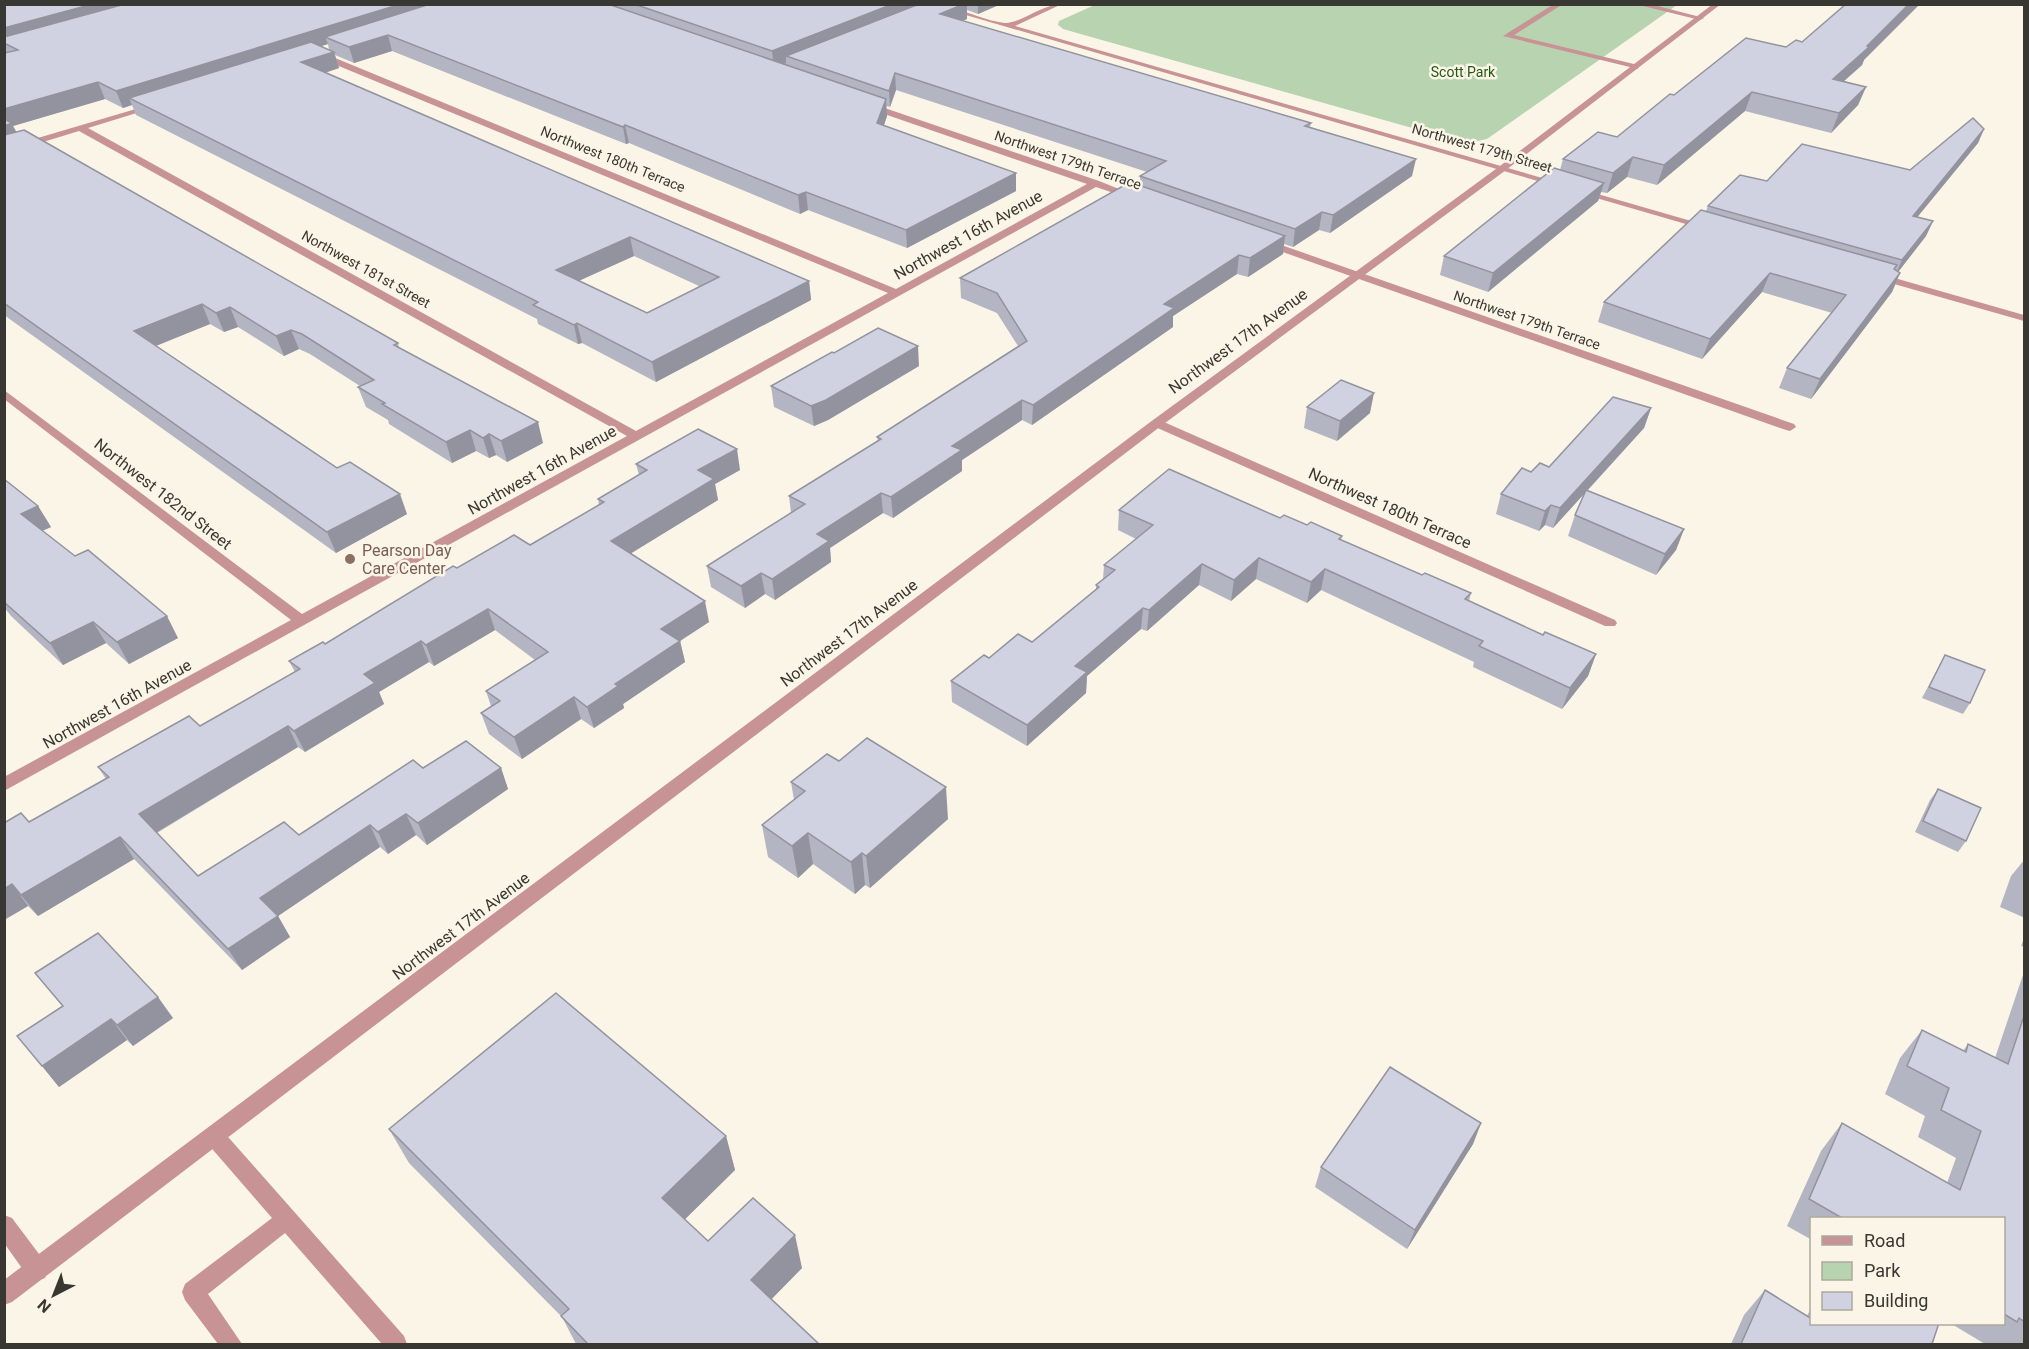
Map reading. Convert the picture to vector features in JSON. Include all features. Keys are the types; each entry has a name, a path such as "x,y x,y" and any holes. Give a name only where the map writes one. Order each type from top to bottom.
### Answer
{"street":[{"path":"1008,26 1059,4"},
{"path":"1560,4 1507,36 1635,67"},
{"path":"1638,4 1701,18"},
{"name":"Northwest 17th Avenue","path":"4,1294 1156,423 1503,168 1718,4"},
{"name":"Northwest 179th Street","path":"934,8 1008,26 1718,230"},
{"path":"306,57 328,50"},
{"name":"Northwest 180th Terrace","path":"317,54 897,293"},
{"path":"4,151 160,103"},
{"name":"Northwest 179th Terrace","path":"861,103 1140,199"},
{"name":"Northwest 181st Street","path":"81,128 637,437"},
{"name":"Northwest 16th Avenue","path":"4,785 1096,183"},
{"name":"Northwest 179th Terrace","path":"1248,237 1790,427"},
{"path":"1866,272 2025,318"},
{"name":"Northwest 182nd Street","path":"4,393 302,621"},
{"name":"Northwest 180th Terrace","path":"1156,423 1610,623"},
{"path":"214,1136 396,1344"},
{"path":"231,1344 193,1292 287,1219"},
{"path":"4,1225 37,1270"}],"green space":[{"name":"Scott Park","path":"1097,4 1677,5 1487,139 1473,142 1458,141 1063,29 1058,25 1059,21"}],"building":[{"path":"4,4 93,4 4,28"},
{"path":"125,4 401,4 116,91 98,82 4,109 4,53 18,50 4,43 4,37"},
{"path":"430,4 608,4 886,99 877,123 1016,173 906,230 806,192 798,195 625,125 623,127 388,35 349,47 325,37"},
{"path":"634,4 893,4 772,51"},
{"path":"919,4 964,4 940,14 1311,123 1305,126 1416,159 1333,215 1322,212 1295,229 1140,176 1166,161 895,73 889,91 786,56"},
{"path":"1846,4 1909,4 1867,46 1869,47 1833,79 1866,87 1839,113 1752,92 1664,165 1633,157 1613,173 1563,159 1598,132 1617,137 1670,94 1674,95 1746,38 1786,47 1796,40 1802,42"},
{"path":"311,42 334,52 301,62 809,281 652,362 577,323 574,325 533,305 538,302 129,98","holes":["630,237 719,277 647,313 556,270"]},
{"path":"1973,118 1984,129 1913,216 1933,221 1902,260 1708,206 1740,175 1767,181 1802,144 1910,170"},
{"path":"4,119 12,123 4,126"},
{"path":"24,130 398,343 394,345 538,422 501,441 489,434 483,438 470,430 446,442 358,387 374,380 302,334 291,330 276,336 230,307 216,313 202,304 134,331 337,468 350,462 400,494 327,532 4,303 4,135"},
{"path":"1554,168 1604,183 1493,273 1444,256"},
{"path":"1130,182 1285,236 1250,258 1239,255 1164,304 1174,308 1033,405 1022,400 952,446 962,450 891,497 881,493 817,534 829,541 772,579 761,573 741,586 707,566 805,504 789,496 881,439 877,437 1027,341 997,293 960,278"},
{"path":"1701,210 1897,265 1894,269 1900,273 1820,379 1787,368 1846,295 1770,273 1710,339 1604,302"},
{"path":"878,328 918,346 826,400 811,406 771,386 832,352 834,353"},
{"path":"1341,380 1374,393 1340,421 1307,407"},
{"path":"1613,397 1651,408 1560,508 1551,505 1545,511 1501,494 1522,468 1531,472 1540,463 1549,467"},
{"path":"698,429 737,449 698,470 714,479 611,541 705,601 661,629 680,641 615,684 618,686 587,707 574,697 514,737 481,713 500,701 486,691 548,652 488,609 426,645 421,641 364,674 375,683 294,731 288,726 139,814 198,876 284,822 299,835 413,760 423,768 466,741 501,768 418,823 406,814 378,832 370,825 260,898 278,916 228,949 120,837 21,895 12,884 4,889 4,823 21,813 29,822 109,777 98,767 189,716 200,726 300,669 289,661 323,642 325,644 453,566 457,568 514,535 530,545 604,502 598,499 647,470 636,464"},
{"path":"1169,469 1280,518 1284,515 1307,525 1311,522 1342,536 1339,539 1422,575 1425,573 1471,593 1465,599 1543,635 1545,632 1596,654 1570,688 1479,646 1483,641 1325,569 1311,582 1259,558 1234,580 1202,564 1149,610 1143,608 1075,666 1087,672 1027,725 951,681 984,655 989,658 1018,634 1032,642 1099,587 1096,585 1115,570 1104,565 1153,525 1119,510"},
{"path":"4,479 38,506 21,514 75,556 88,550 167,616 117,642 93,622 50,643 4,602"},
{"path":"1586,490 1684,529 1665,554 1575,515"},
{"path":"1945,655 1985,670 1970,703 1929,687"},
{"path":"867,738 946,787 866,856 862,853 851,862 808,833 792,846 762,825 805,791 791,782 827,754 839,761"},
{"path":"1938,789 1981,808 1966,841 1923,821"},
{"path":"98,933 158,997 117,1025 111,1019 42,1066 17,1036 63,1006 35,973"},
{"path":"556,993 726,1136 662,1198 708,1241 753,1198 795,1235 751,1280 819,1344 588,1344 561,1316 569,1309 389,1129"},
{"path":"2025,1013 2025,1322 2019,1318 2017,1322 2005,1315 2005,1217 1840,1217 1809,1199 1842,1123 1960,1190 1981,1131 1941,1110 1949,1088 1907,1066 1922,1030 1966,1052 1968,1044 2008,1064"},
{"path":"1390,1067 1481,1123 1415,1230 1321,1167"},
{"path":"1765,1290 1810,1318 1810,1325 1938,1325 1932,1344 1741,1344"}],"place":[{"name":"Pearson Day Care Center","path":"350,559"}]}
